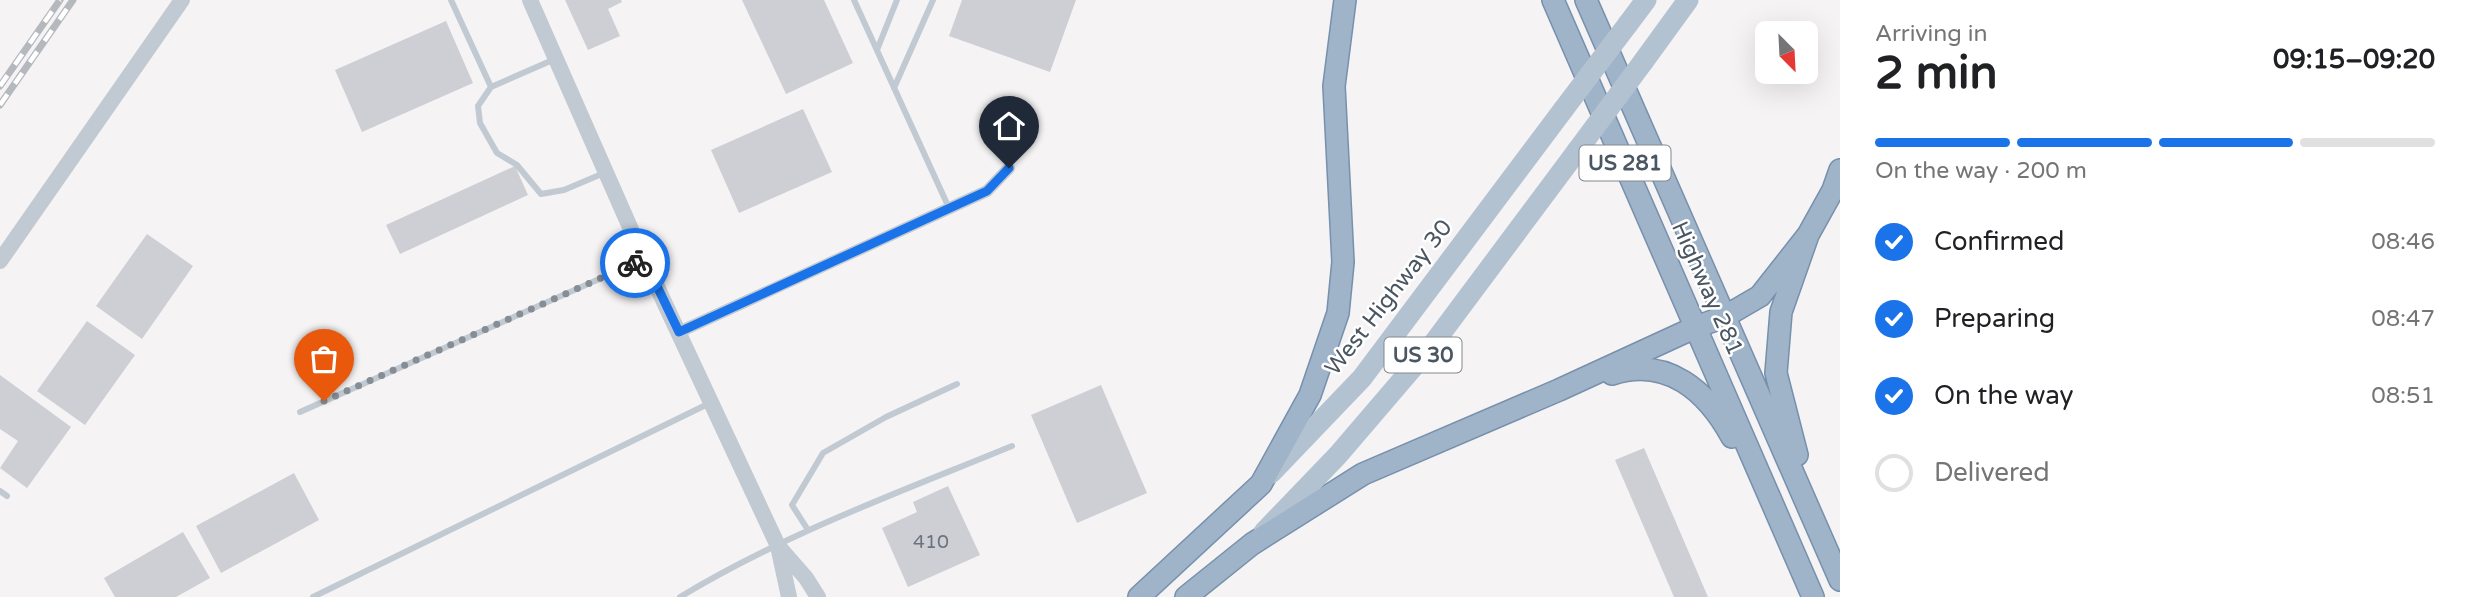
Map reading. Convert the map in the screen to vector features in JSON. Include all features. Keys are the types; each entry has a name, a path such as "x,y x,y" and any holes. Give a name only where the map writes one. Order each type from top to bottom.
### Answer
{"highway":[{"path":"1261,484 1310,395 1338,313 1343,262 1334,86 1345,0"},
{"name":"Highway 281","path":"1553,0 1813,597"},
{"name":"Highway 281","path":"1586,0 1840,580"},
{"path":"1252,544 1363,474 1724,317 1759,296 1808,235 1833,190 1840,170"},
{"path":"1808,235 1781,312 1776,373 1824,544"},
{"path":"1559,390 1620,371 1645,369 1688,383 1703,395 1721,417 1794,552"},
{"name":"West Highway 30","path":"1139,597 1261,484"},
{"name":"US 30","path":"1186,597 1252,544"}],"main road":[{"name":"West Highway 30","path":"1261,484 1362,378 1646,0"},
{"name":"US 30","path":"1252,544 1338,455 1433,344 1688,0"}],"street":[{"path":"0,261 182,0"},
{"path":"530,0 644,259 778,546 789,597"},
{"path":"679,332 987,191 1009,168"},
{"path":"778,546 806,578 818,597"}],"lane":[{"path":"451,0 491,87"},
{"path":"877,50 897,0"},
{"path":"894,88 933,0"},
{"path":"855,1 949,208"},
{"path":"555,58 491,87 478,106 480,123 497,153 517,165 541,194 564,190 606,172"},
{"path":"300,412 644,259"},
{"path":"808,530 792,505 823,453 886,417 957,384"},
{"path":"313,597 710,403"},
{"path":"680,597 727,568 808,530 1012,446"},
{"path":"0,491 7,496"}],"building":[{"path":"565,0 621,0 622,2 608,9 620,36 588,50"},
{"path":"742,0 824,0 853,63 786,94"},
{"path":"962,0 1076,0 1050,72 949,36"},
{"path":"446,21 473,83 362,132 335,70"},
{"path":"803,109 832,172 739,213 711,150"},
{"path":"515,166 528,195 400,254 386,225"},
{"path":"147,234 193,266 142,339 96,306"},
{"path":"87,321 135,355 85,425 37,391"},
{"path":"0,375 71,427 27,488 0,468 18,441 0,429"},
{"path":"1101,385 1147,493 1077,523 1031,415"},
{"path":"1644,448 1708,597 1674,597 1615,460"},
{"path":"294,473 319,520 221,573 196,526"},
{"path":"948,486 980,555 908,587 882,528 917,512 913,502"},
{"path":"183,532 210,578 176,597 115,597 104,578"}],"railway":[{"path":"0,86 60,0"},
{"path":"0,105 73,0"}],"way so far":[{"path":"324,401 635,263"}],"route":[{"path":"635,263 644,259 679,332 987,191 1009,168"}]}
